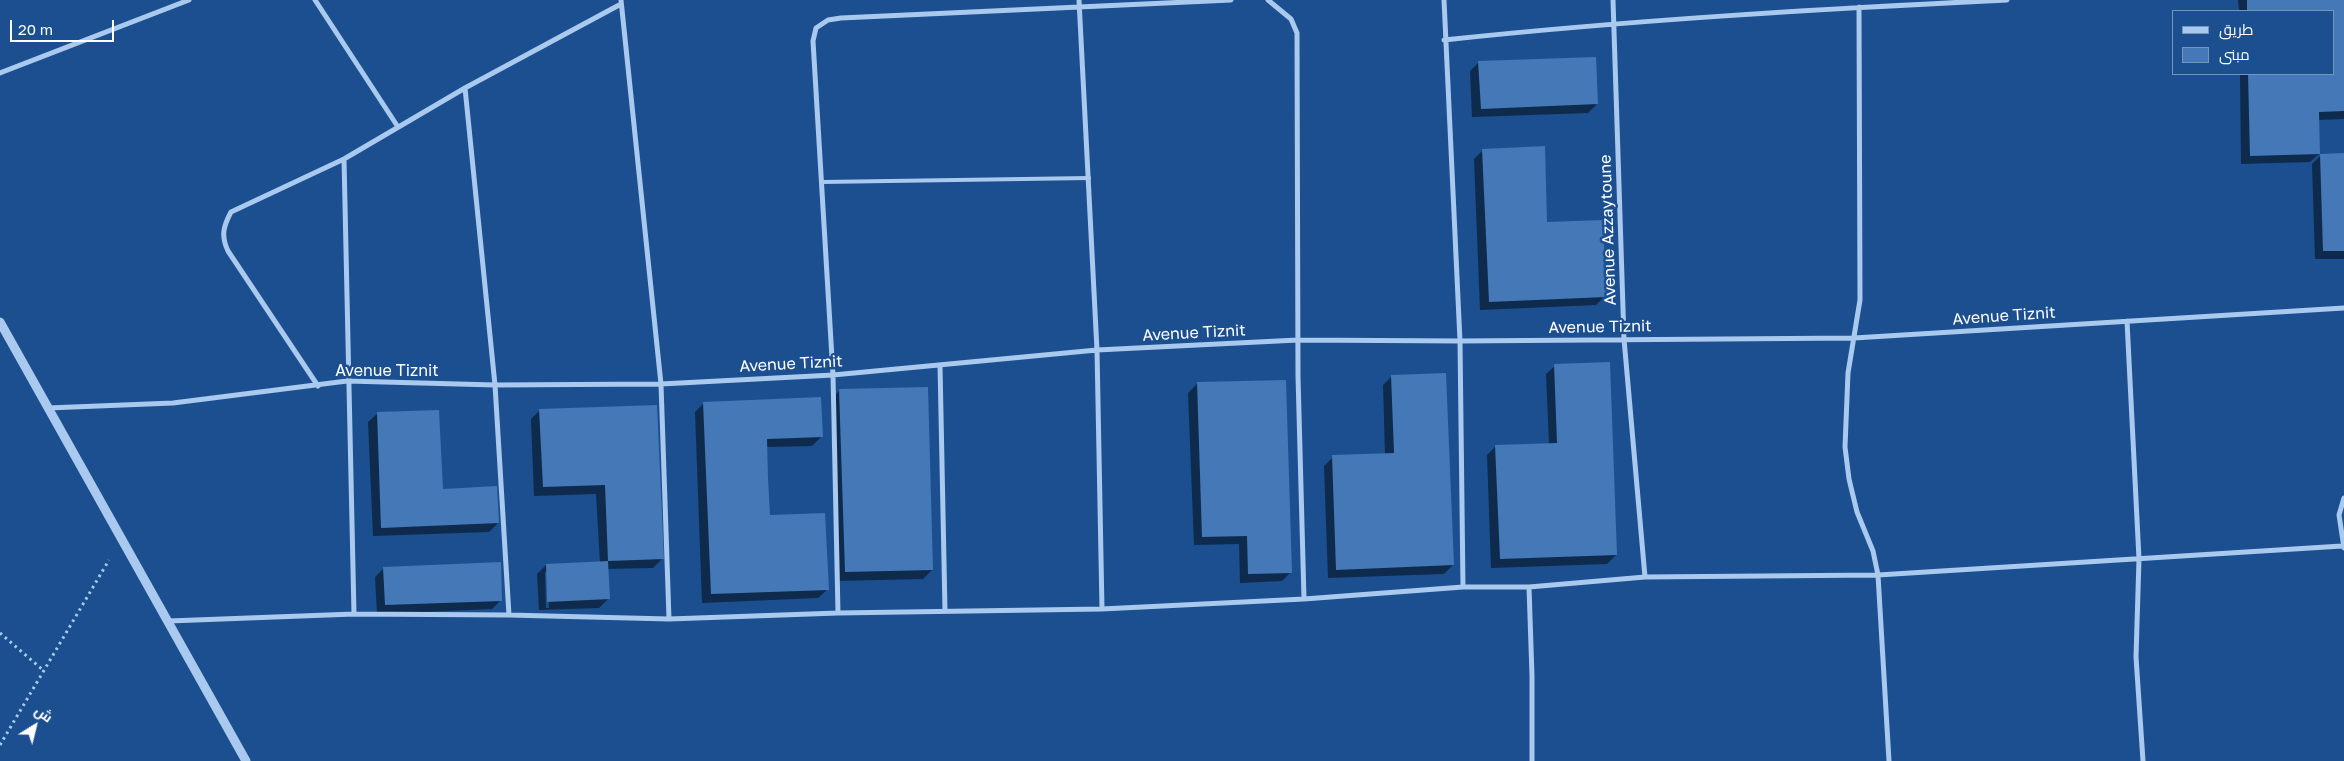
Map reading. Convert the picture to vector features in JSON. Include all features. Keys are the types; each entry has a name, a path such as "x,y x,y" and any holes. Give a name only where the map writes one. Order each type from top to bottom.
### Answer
{"street":[{"path":"0,73 189,0"},
{"path":"315,0 398,127"},
{"path":"1079,0 1097,350 1102,609"},
{"path":"838,613 833,375 813,41 816,28 819,24 841,18 1231,0"},
{"path":"1268,0 1292,18 1296,33 1298,340 1304,599"},
{"path":"1444,0 1444,40 1460,342 1463,586"},
{"name":"Avenue Azzaytoune","path":"1613,0 1624,339 1644,577"},
{"path":"1444,40 1532,31 1859,7 2007,0"},
{"path":"318,386 239,270 222,238 231,212 344,159 465,88 621,2 661,384 669,619"},
{"path":"1859,7 1860,300 1848,373 1845,447 1855,504 1873,551 1878,575 1889,761"},
{"path":"465,88 495,385 509,614"},
{"path":"344,159 347,381 354,614"},
{"name":"Avenue Tiznit","path":"48,408 173,402 347,381 495,385 661,384 833,375 1097,350 1298,340 1460,342 1854,338 2344,308"},
{"path":"2127,321 2139,559 2136,657 2143,761"},
{"path":"0,322 169,620 246,761"},
{"path":"940,365 945,611"},
{"path":"169,620 354,614 509,614 669,619 838,613 1102,609 1304,599 1463,586 1529,587 1644,577 1878,575 2343,547 2339,515 2344,498"},
{"path":"1529,587 1532,761"}],"lane":[{"path":"822,182 1089,178"}],"path":[{"path":"0,745 122,538"},
{"path":"0,633 44,671"}],"building":[{"path":"2247,0 2344,0 2344,111 2319,112 2320,154 2250,156 2248,75 2334,75 2334,10 2247,10"},
{"path":"1596,57 1598,104 1481,109 1478,61"},
{"path":"1545,146 1547,222 1603,220 1606,297 1489,302 1482,149"},
{"path":"2344,153 2344,251 2323,251 2320,154"},
{"path":"1610,362 1617,555 1500,559 1495,445 1557,443 1554,364"},
{"path":"1446,373 1454,565 1336,570 1332,455 1394,453 1391,375"},
{"path":"1286,380 1292,573 1248,574 1247,536 1202,537 1197,382"},
{"path":"928,387 933,570 845,572 839,389"},
{"path":"821,397 823,437 767,439 768,478 770,515 825,513 829,590 711,594 703,402"},
{"path":"657,405 664,559 608,561 605,485 543,487 539,409"},
{"path":"439,410 443,489 497,486 499,523 381,528 377,412"},
{"path":"608,561 610,599 547,602 546,564"},
{"path":"501,562 502,601 385,605 383,567"}]}
